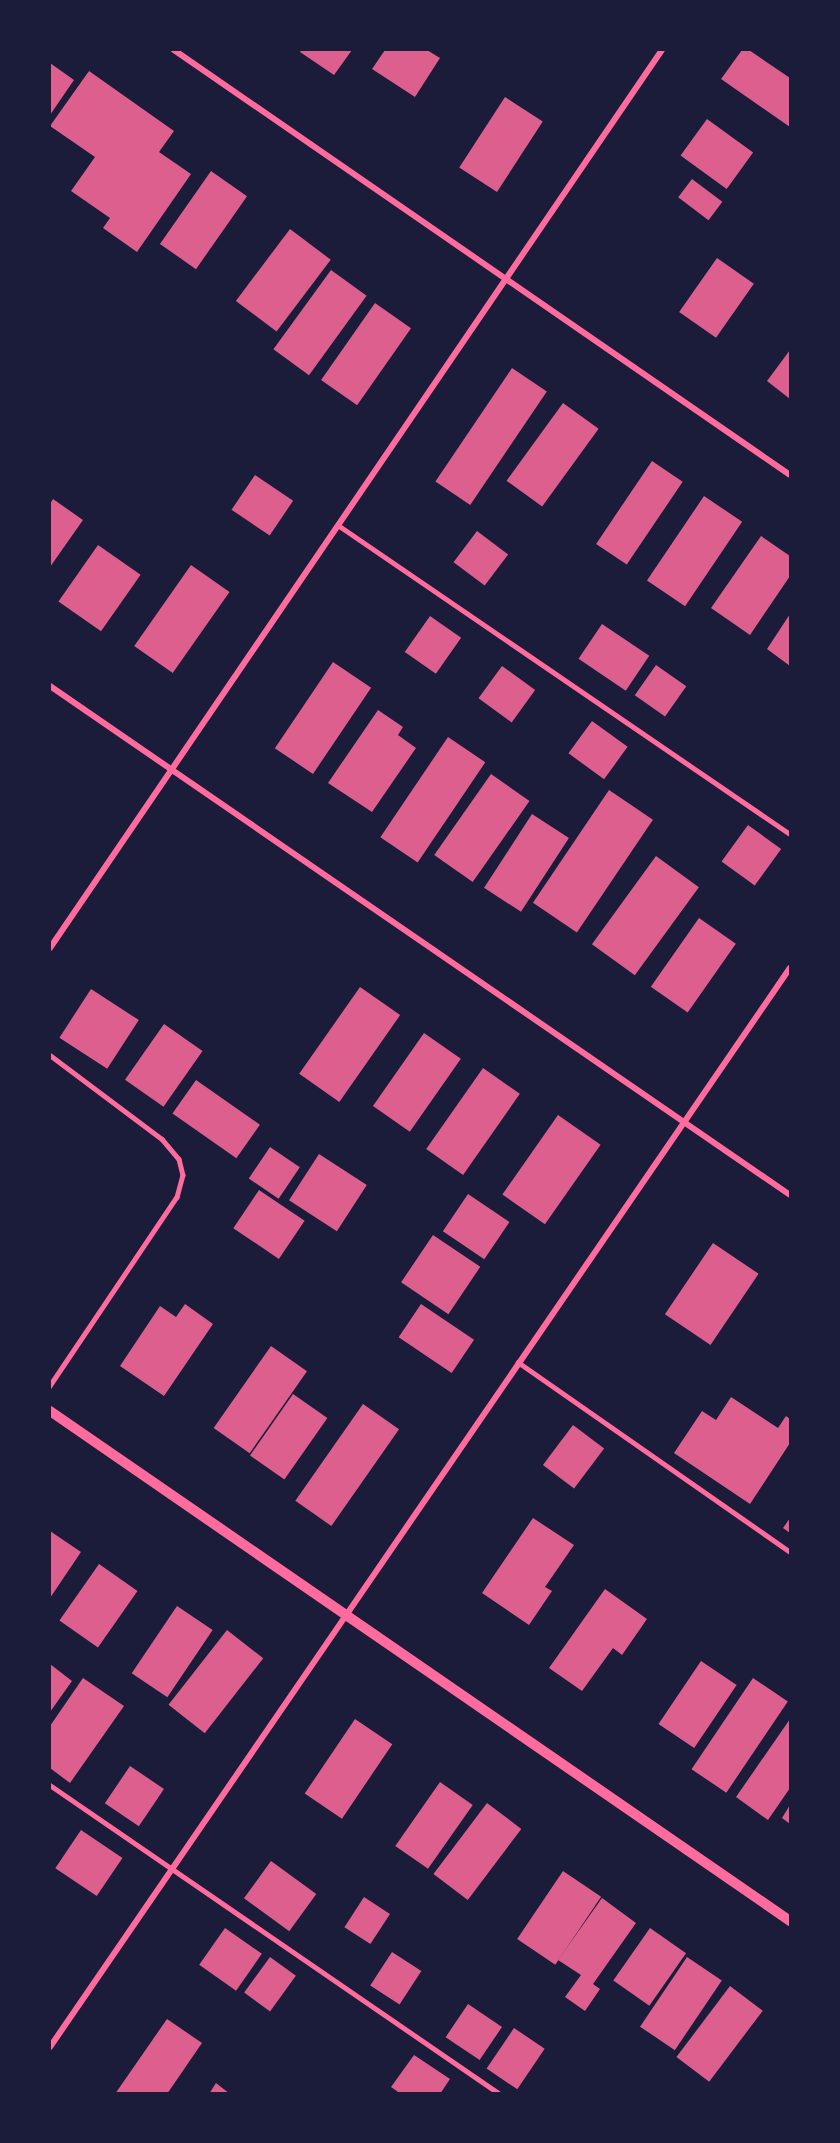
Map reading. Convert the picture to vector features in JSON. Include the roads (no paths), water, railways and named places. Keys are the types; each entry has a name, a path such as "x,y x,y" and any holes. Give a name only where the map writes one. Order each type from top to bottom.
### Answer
{"street":[{"path":"174,50 790,475"},
{"path":"50,948 662,50"},
{"path":"50,686 790,1195"},
{"path":"50,2047 344,1614 790,968"},
{"path":"50,1411 790,1921"}],"lane":[{"path":"338,525 790,834"},
{"path":"50,1055 162,1139 179,1160 183,1175 177,1197 50,1386"},
{"path":"518,1362 790,1552"},
{"path":"50,1785 500,2094"}]}
